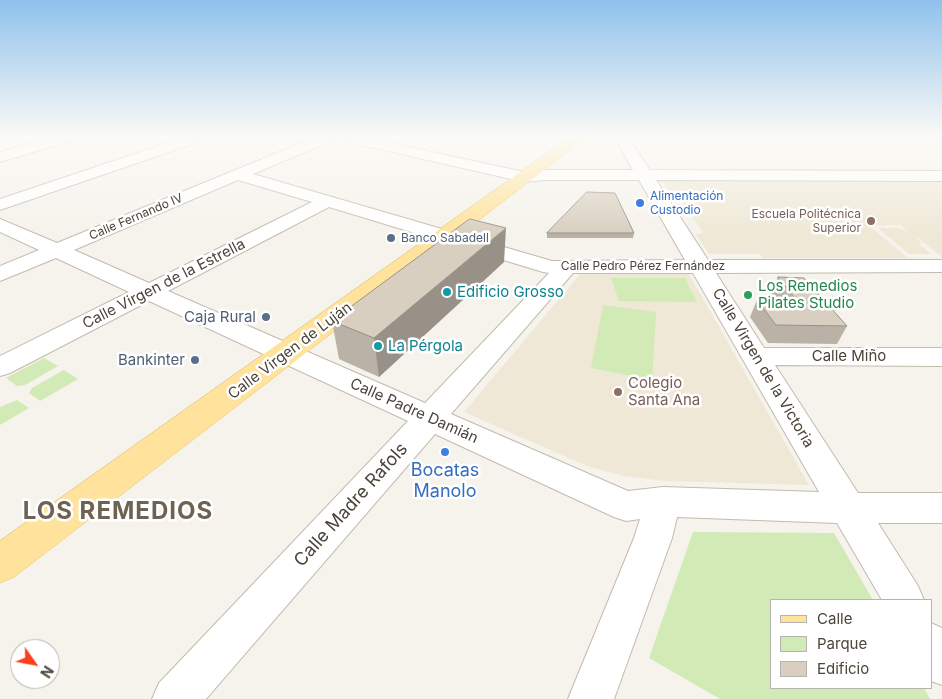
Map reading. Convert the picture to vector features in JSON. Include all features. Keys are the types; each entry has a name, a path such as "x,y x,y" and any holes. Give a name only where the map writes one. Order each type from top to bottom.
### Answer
{"main road":[{"name":"Calle Virgen de Luján","path":"0,564 534,170"}],"street":[{"path":"0,205 104,170"},
{"name":"Calle Fernando IV","path":"0,274 251,170"},
{"path":"491,170 524,177 545,175 942,176"},
{"name":"Calle Virgen de la Victoria","path":"642,170 903,599"},
{"name":"Calle Pedro Pérez Fernández","path":"238,175 551,266 942,266"},
{"name":"Calle Virgen de la Estrella","path":"0,367 150,293 328,201"},
{"name":"Calle Padre Damián","path":"0,225 626,506 663,502 847,508 942,508"},
{"name":"Calle Madre Rafols","path":"176,699 567,266"},
{"name":"Calle Miño","path":"756,356 942,357"},
{"path":"591,699 653,538 663,502"},
{"path":"932,646 942,663"}],"shaded area":[{"path":"661,180 942,181 942,257 913,234 922,243 919,244 931,254 909,254 878,228 898,228 907,231 901,225 869,226 908,258 763,258 760,254 709,254 696,234 703,233 679,198 672,198"},
{"name":"Colegio Santa Ana","path":"580,274 689,274 809,485 664,481 625,476 589,467 464,412"}],"green space":[{"path":"611,278 685,278 697,302 619,301"},
{"path":"603,305 656,312 652,380 591,368"},
{"path":"44,358 58,366 25,385 17,386 6,378"},
{"path":"64,370 78,379 40,401 29,393 32,388"},
{"path":"17,400 29,408 0,425 0,407"},
{"path":"693,532 834,533 872,599 770,599 770,689 925,689 930,699 720,699 649,658"}],"building":[{"path":"587,192 615,193 634,233 547,233"},
{"path":"470,219 506,228 374,338 332,321"},
{"path":"778,277 804,278 847,326 776,325 757,300 796,300"}],"place":[{"name":"Alimentación Custodio","path":"640,203"},
{"name":"Escuela Politécnica Superior","path":"871,221"},
{"name":"Banco Sabadell","path":"391,238"},
{"name":"Edificio Grosso","path":"447,292"},
{"name":"Los Remedios Pilates Studio","path":"748,295"},
{"name":"Caja Rural","path":"266,317"},
{"name":"La Pérgola","path":"378,346"},
{"name":"Bankinter","path":"195,360"},
{"name":"Colegio Santa Ana","path":"618,392"},
{"name":"Bocatas Manolo","path":"445,452"}],"district":[{"name":"LOS REMEDIOS","path":"118,512"}]}
